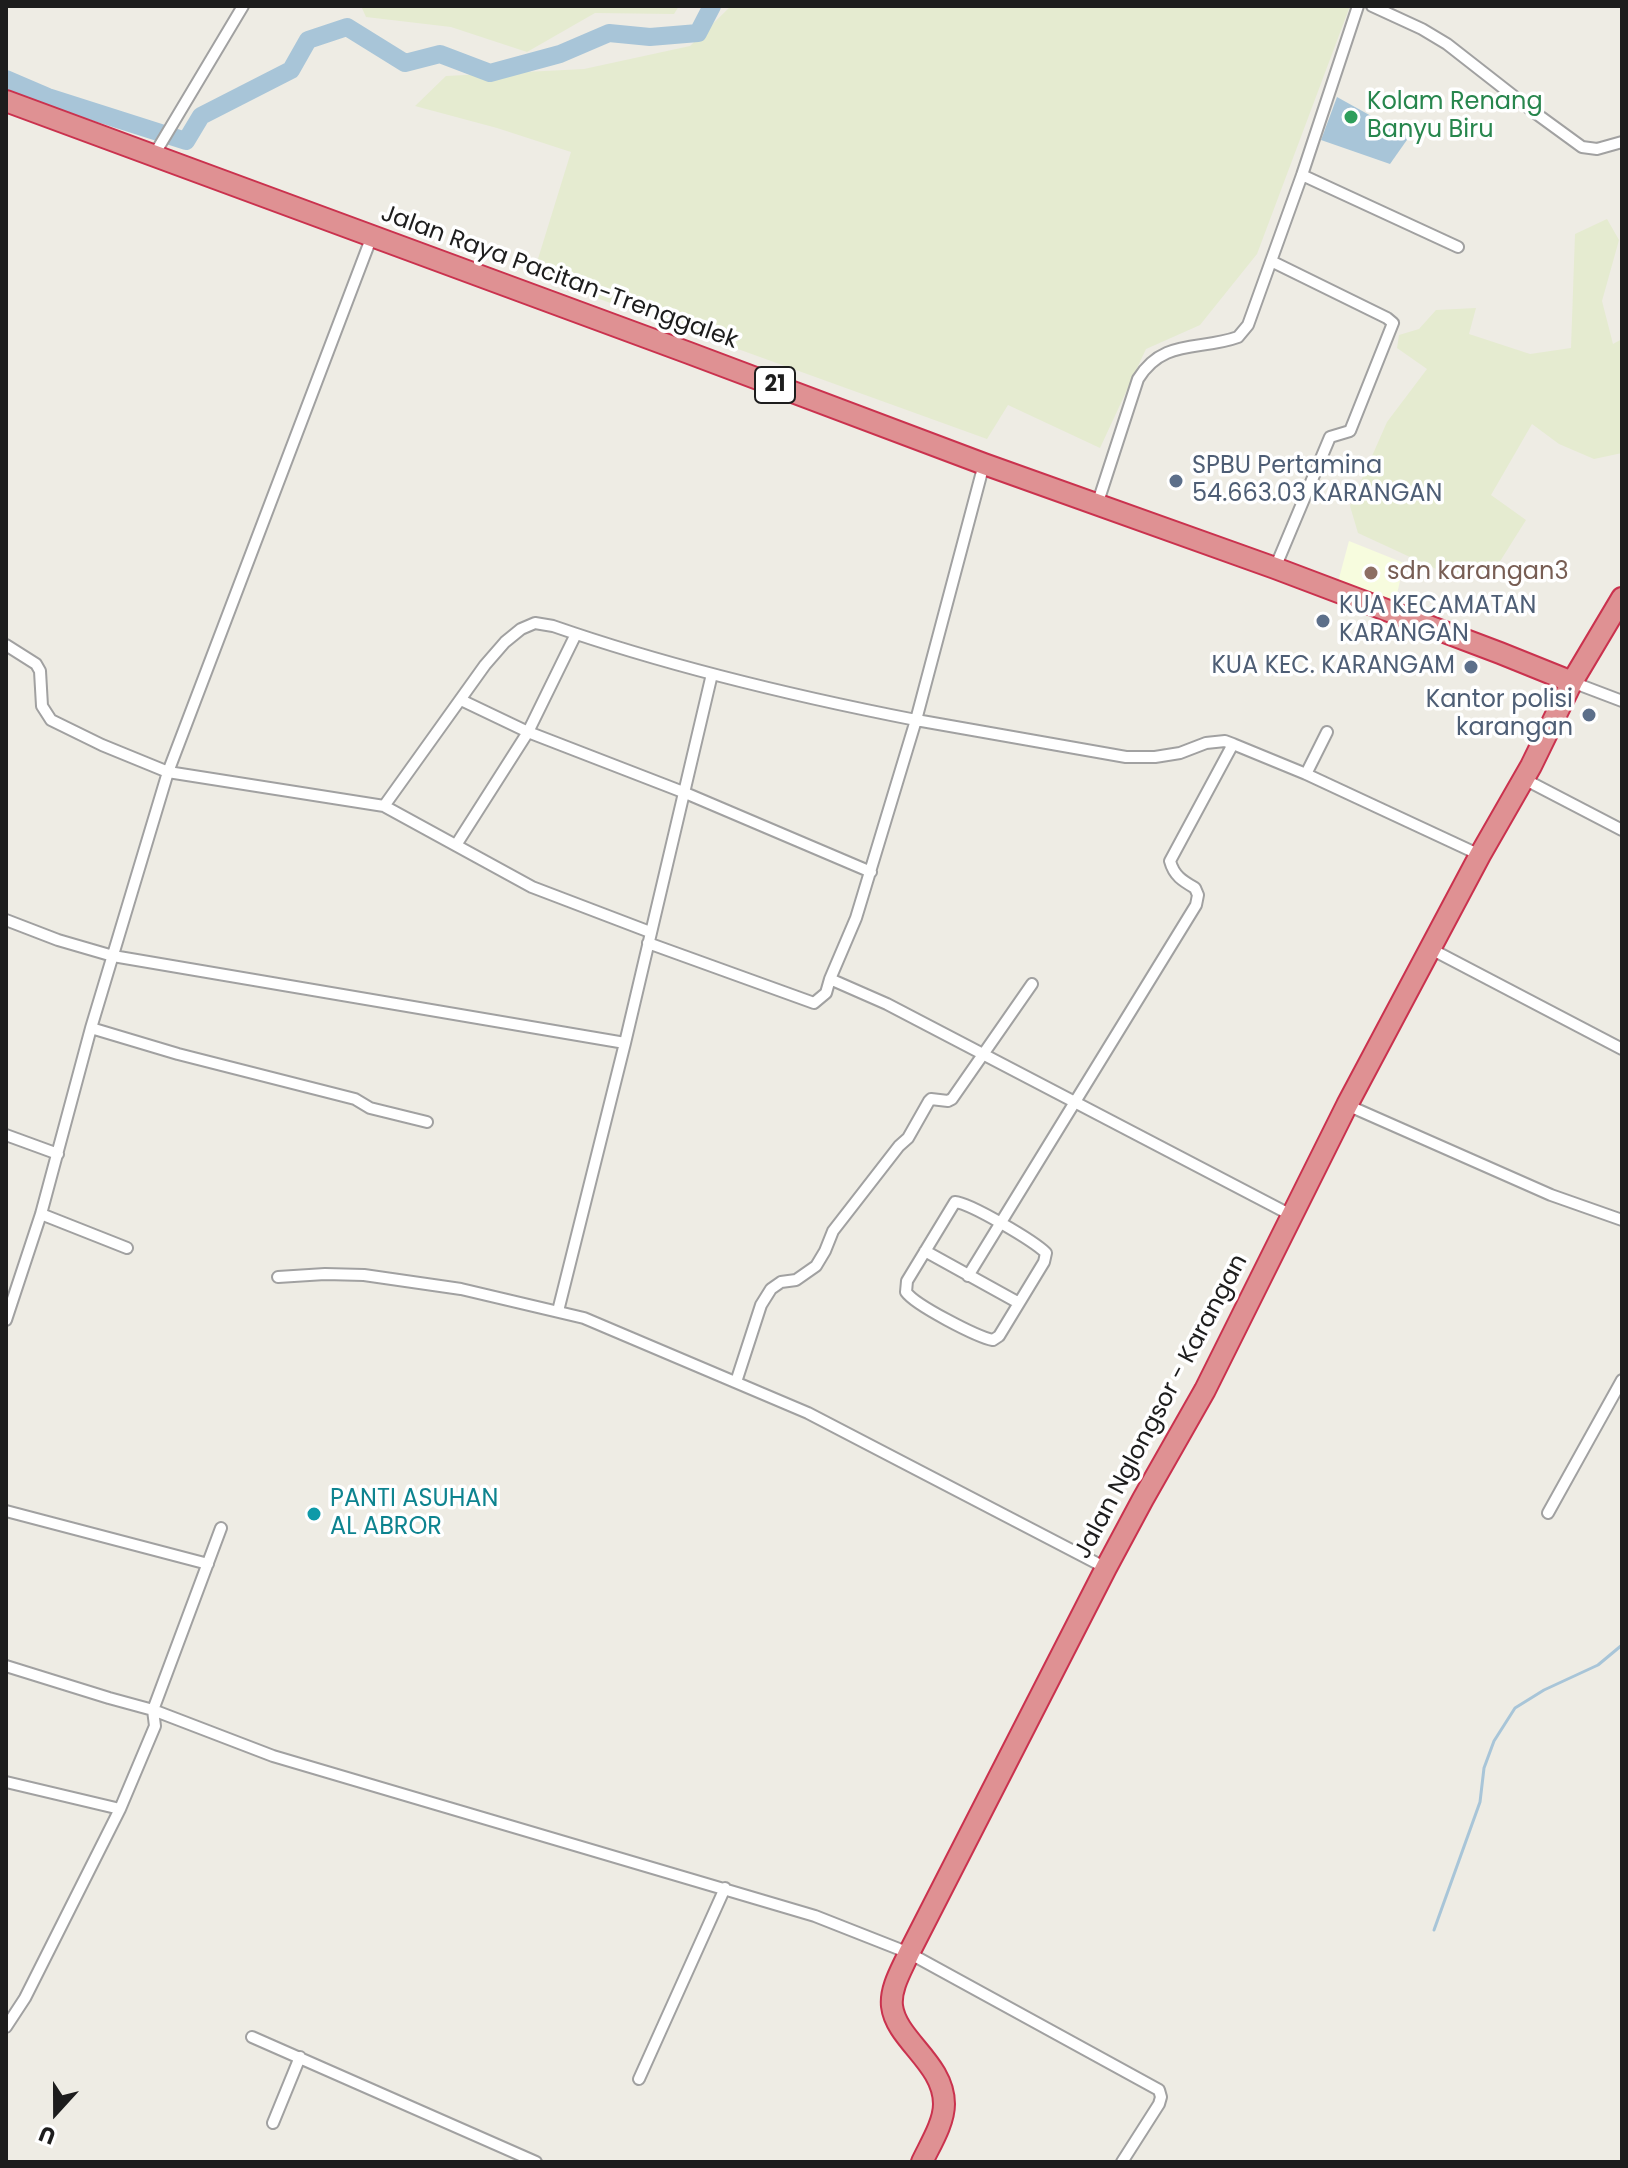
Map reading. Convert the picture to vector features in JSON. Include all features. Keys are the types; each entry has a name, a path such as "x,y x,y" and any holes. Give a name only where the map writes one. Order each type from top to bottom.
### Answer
{"highway":[{"name":"Jalan Raya Pacitan-Trenggalek","path":"6,101 158,148 372,236 984,464 1275,568 1572,682"},
{"name":"Jalan Nglongsor - Karangan","path":"922,2162 940,2124 944,2107 943,2089 896,2019 892,2006 894,1988 909,1953 1106,1568 1205,1390 1347,1105 1480,855 1524,779 1572,682 1622,598"}],"street":[{"path":"158,148 243,6"},
{"path":"1097,505 1138,379 1145,367 1154,358 1184,347 1238,337 1248,325 1358,6"},
{"path":"1372,6 1447,44 1582,147 1597,149 1622,142"},
{"path":"1302,175 1458,247"},
{"path":"6,1320 41,1214 91,1028 168,772 372,236"},
{"path":"1271,261 1393,323 1350,431 1330,437 1275,568"},
{"path":"6,645 36,664 40,671 42,706 51,720 102,745 168,772 384,806 532,887 649,938 814,1003 826,993 871,872 916,720 984,464"},
{"path":"384,806 485,665 505,642 521,629 535,623 817,701 1126,757 1180,753 1206,743 1225,741 1306,774 1480,855"},
{"path":"456,845 528,732 576,634"},
{"path":"558,1311 712,674"},
{"path":"1572,682 1622,701"},
{"path":"461,700 528,732 683,792 871,872"},
{"path":"1306,774 1327,732"},
{"path":"968,1276 1196,905 1198,895 1195,888 1180,879 1170,861 1233,744"},
{"path":"1524,779 1622,830"},
{"path":"6,920 113,956 625,1043"},
{"path":"1431,949 1622,1049"},
{"path":"830,979 887,1004 1291,1215"},
{"path":"736,1382 761,1305 771,1289 781,1282 796,1280 816,1266 833,1231 908,1138 929,1101 952,1099 1032,984"},
{"path":"91,1028 178,1054 355,1099 370,1108 427,1122"},
{"path":"1347,1105 1551,1195 1622,1220"},
{"path":"6,1135 58,1154"},
{"path":"955,1202 964,1203 1000,1223 1046,1253 1044,1262 999,1336 993,1340 913,1301 905,1287 955,1202"},
{"path":"41,1214 127,1248"},
{"path":"925,1251 1019,1303"},
{"path":"278,1277 364,1275 461,1289 584,1318 808,1413 1106,1568"},
{"path":"1548,1513 1622,1380"},
{"path":"6,1511 208,1564"},
{"path":"6,2027 25,1998 120,1809 155,1726 153,1710 221,1528"},
{"path":"6,1666 153,1710 273,1756 815,1916 909,1953 1159,2090 1159,2104 1122,2162"},
{"path":"6,1782 120,1809"},
{"path":"639,2079 725,1888"},
{"path":"252,2037 536,2162"},
{"path":"273,2123 300,2057"}],"shaded area":[{"path":"361,6 679,6 674,14 595,13 527,52 451,27 366,17"},
{"path":"731,6 1350,6 1257,254 1200,325 1146,349 1100,448 1008,405 987,439 533,275 571,152 415,106 446,76 584,69 690,46"},
{"path":"1607,219 1619,240 1602,301 1613,344 1622,339 1622,453 1594,459 1559,444 1532,424 1491,495 1526,520 1487,582 1436,569 1358,533 1350,506 1387,422 1427,369 1397,348 1399,335 1419,329 1436,310 1476,308 1469,334 1530,354 1571,348 1575,234"},
{"name":"sdn karangan3","path":"1349,541 1404,563 1395,603 1338,582"}],"water":[{"name":"Kolam Renang Banyu Biru","path":"1337,97 1409,137 1390,164 1321,140"}],"waterway":[{"path":"6,79 48,97 186,141 201,116 291,70 308,40 347,27 405,63 440,54 490,73 560,54 609,33 650,37 698,33 712,6"},
{"path":"1434,1930 1480,1802 1484,1768 1494,1741 1515,1708 1544,1690 1598,1665 1622,1645"}],"place":[{"name":"Kolam Renang Banyu Biru","path":"1351,117"},
{"name":"SPBU Pertamina 54.663.03 KARANGAN","path":"1176,481"},
{"name":"sdn karangan3","path":"1371,573"},
{"name":"KUA KECAMATAN KARANGAN","path":"1323,621"},
{"name":"KUA KEC. KARANGAM","path":"1471,667"},
{"name":"Kantor polisi karangan","path":"1589,715"},
{"name":"PANTI ASUHAN AL ABROR","path":"314,1514"}]}
